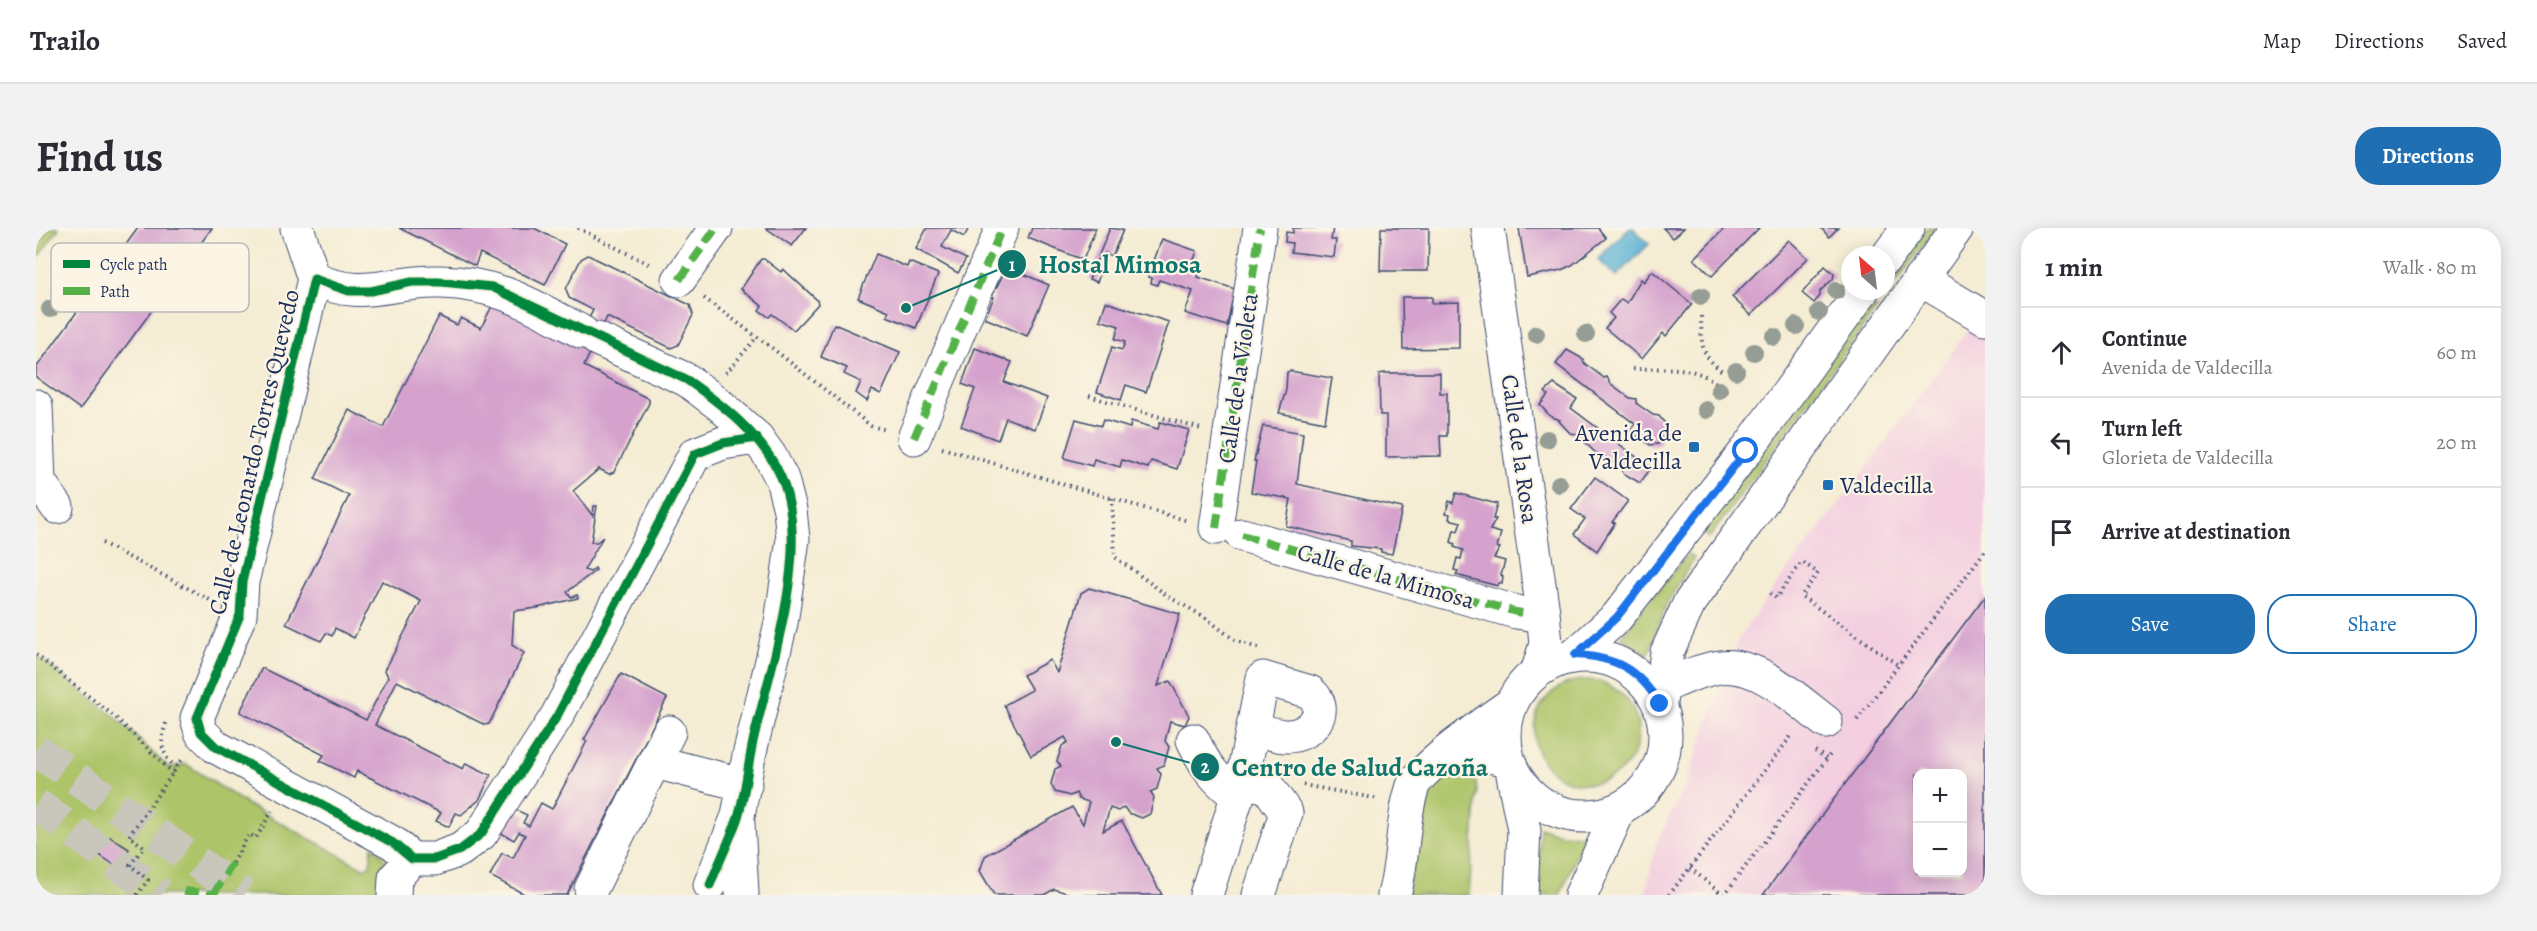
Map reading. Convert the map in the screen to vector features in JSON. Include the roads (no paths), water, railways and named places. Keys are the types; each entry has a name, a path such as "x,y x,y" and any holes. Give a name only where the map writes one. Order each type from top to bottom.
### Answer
{"street":[{"path":"297,228 314,279"},
{"path":"679,280 716,228"},
{"path":"922,441 1002,228"},
{"name":"Calle de la Violeta","path":"1229,532 1230,438 1260,228"},
{"name":"Calle de la Rosa","path":"1488,228 1543,612 1546,644 1538,670"},
{"path":"1895,246 1908,228"},
{"path":"1450,752 1510,766 1530,795 1555,811 1574,816 1602,816 1619,810 1640,797 1654,779 1665,750 1666,728 1661,695 1667,652 1689,604 1920,279 1959,230"},
{"name":"Calle de Leonardo Torres Quevedo","path":"412,859 393,843 216,747 201,732 197,718 240,615 242,582 314,279 348,291 371,291 412,282 441,282 492,287 507,292 590,335 720,393 756,438 782,479 793,539 781,622 738,816 699,890"},
{"path":"1920,279 1985,318"},
{"path":"1521,895 1524,830 1510,766 1505,725 1511,704 1522,686 1538,670 1575,655 1617,617 1746,451 1855,300"},
{"path":"394,895 395,878 412,859 435,859 459,850 481,834 557,716 695,454 720,393"},
{"path":"36,406 39,482 57,507"},
{"path":"695,454 723,443 756,438"},
{"name":"Calle de la Mimosa","path":"1229,532 1530,614"},
{"path":"1575,655 1595,656 1620,663 1661,695"},
{"path":"1661,695 1692,674 1729,667 1754,673 1778,686 1812,736"},
{"path":"1206,895 1249,788 1253,728 1263,678 1310,692 1316,697 1320,715 1315,725 1300,734 1286,736 1253,728"},
{"path":"1394,895 1407,810 1414,783 1429,766 1511,704"},
{"path":"591,889 669,732"},
{"path":"1192,740 1206,767 1221,784 1249,788 1286,813 1259,895"},
{"path":"655,762 745,785"},
{"path":"1581,895 1619,810"},
{"name":"Calle de Leonardo Torres Quevedo","path":"738,816 743,894"},
{"path":"699,890 722,883 743,894"}],"water":[{"path":"1629,228 1633,228 1649,244 1616,277 1598,259"}],"tunnel":[{"path":"36,750 244,895"},
{"path":"36,804 161,895"}],"place":[{"name":"Hostal Mimosa","path":"906,308"},
{"name":"Avenida de Valdecilla","path":"1694,447"},
{"name":"Valdecilla","path":"1828,485"},
{"name":"Centro de Salud Cazoña","path":"1116,742"}]}
